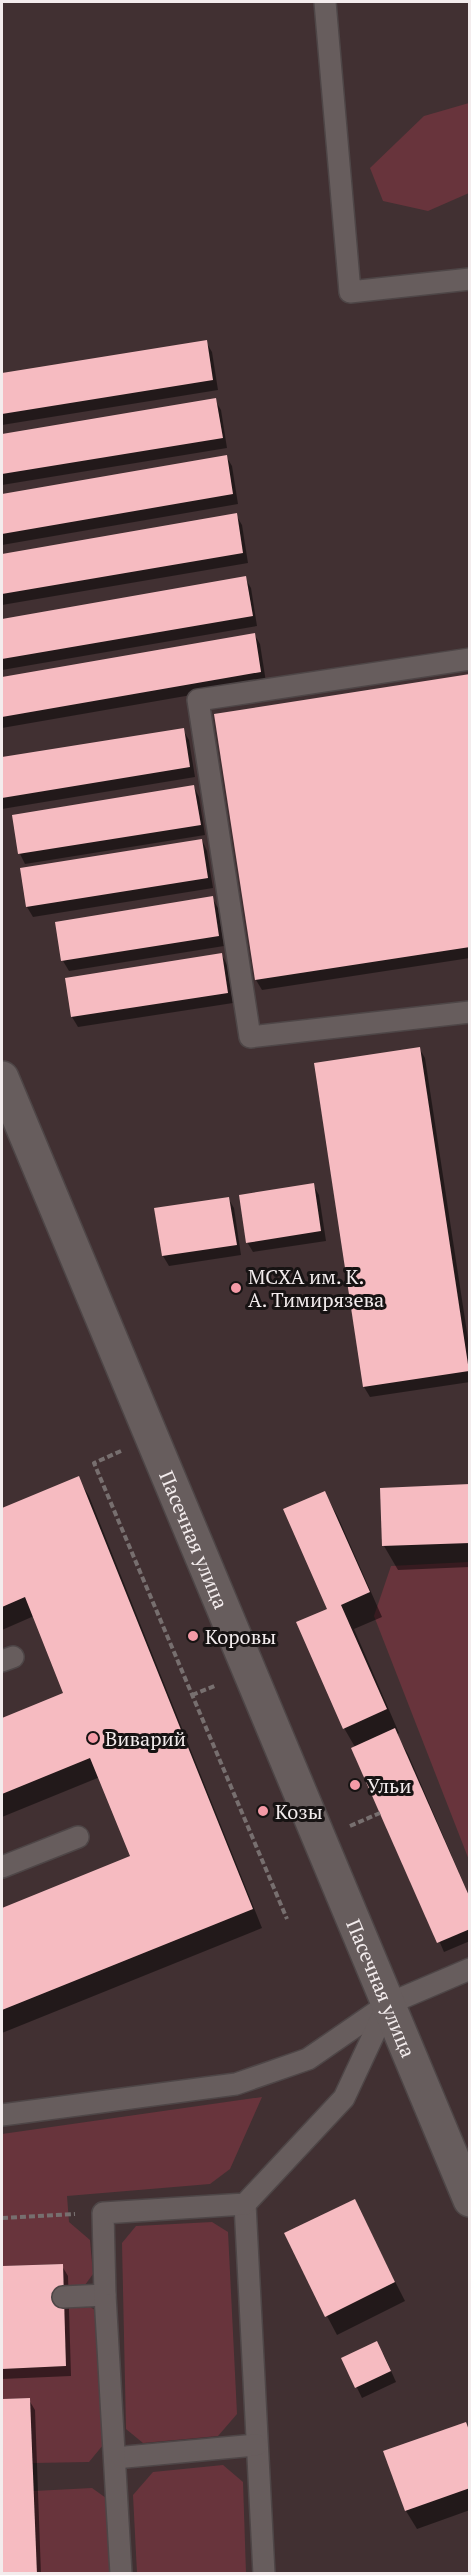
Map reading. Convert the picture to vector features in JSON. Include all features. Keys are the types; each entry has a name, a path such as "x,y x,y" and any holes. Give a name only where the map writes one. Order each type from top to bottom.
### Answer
{"street":[{"name":"Пасечная улица","path":"2,1078 470,2200"}],"lane":[{"path":"325,2 350,292 470,279"},
{"path":"470,659 198,700 250,1037 470,1012"},
{"path":"2,1868 78,1837"},
{"path":"2,2115 236,2084 308,2059 388,2004 470,1969"},
{"path":"121,2574 105,2295 103,2213 245,2204 344,2098 388,2004"},
{"path":"245,2204 264,2574"},
{"path":"63,2296 105,2295"},
{"path":"115,2458 256,2445"}],"path":[{"path":"152,1438 94,1463 287,1919"},
{"path":"2,2218 103,2213"}],"shaded area":[{"name":"МСХА им. К. А. Тимирязева","path":"2,2 469,2 469,2573 2,2573"},
{"path":"469,103 469,193 428,211 383,201 370,168 424,116"},
{"path":"470,1562 469,1860 374,1616 391,1566"},
{"path":"262,2097 230,2169 210,2184 67,2196 69,2222 90,2240 93,2274 85,2285 64,2288 62,2264 2,2266 2,2134"},
{"path":"212,2222 228,2232 237,2414 218,2436 143,2443 126,2429 122,2243 136,2226"},
{"path":"87,2305 98,2312 103,2445 89,2462 33,2463 30,2398 2,2399 2,2369 66,2366 64,2309"},
{"path":"223,2465 243,2482 246,2573 137,2573 133,2495 153,2472"},
{"path":"92,2488 106,2498 110,2573 37,2573 34,2491"}],"building":[{"path":"207,340 213,380 2,414 2,373"},
{"path":"216,398 223,438 2,474 2,434"},
{"path":"227,455 233,494 2,534 2,494"},
{"path":"237,513 243,553 2,594 2,554"},
{"path":"246,576 253,616 2,659 2,619"},
{"path":"255,633 261,672 2,717 2,677"},
{"path":"470,674 470,947 255,980 214,714"},
{"path":"184,728 190,767 2,798 2,757"},
{"path":"194,785 201,825 18,854 12,815"},
{"path":"202,839 208,878 26,907 20,868"},
{"path":"213,896 219,936 61,961 55,922"},
{"path":"222,953 228,993 71,1017 65,978"},
{"path":"420,1047 469,1371 363,1387 314,1063"},
{"path":"314,1183 321,1231 246,1243 239,1195"},
{"path":"229,1197 237,1245 162,1256 154,1208"},
{"name":"Виварий","path":"79,1476 253,1909 2,2010 2,1908 130,1856 90,1758 2,1794 2,1718 63,1693 25,1597 2,1607 2,1508"},
{"path":"470,1484 470,1543 382,1546 380,1488"},
{"path":"325,1491 370,1592 341,1605 387,1709 343,1729 296,1622 327,1609 283,1509"},
{"path":"395,1728 470,1898 470,1929 437,1943 351,1748"},
{"path":"355,2199 395,2282 325,2317 284,2233"},
{"path":"63,2264 66,2366 2,2369 2,2266"},
{"path":"377,2341 391,2371 355,2388 341,2358"},
{"path":"30,2398 37,2574 2,2574 2,2399"},
{"path":"466,2422 470,2433 470,2488 405,2511 383,2451"}],"place":[{"name":"МСХА им. К. А. Тимирязева","path":"236,1288"},
{"name":"Коровы","path":"193,1636"},
{"name":"Виварий","path":"93,1738"},
{"name":"Ульи","path":"355,1785"},
{"name":"Козы","path":"263,1811"}]}
